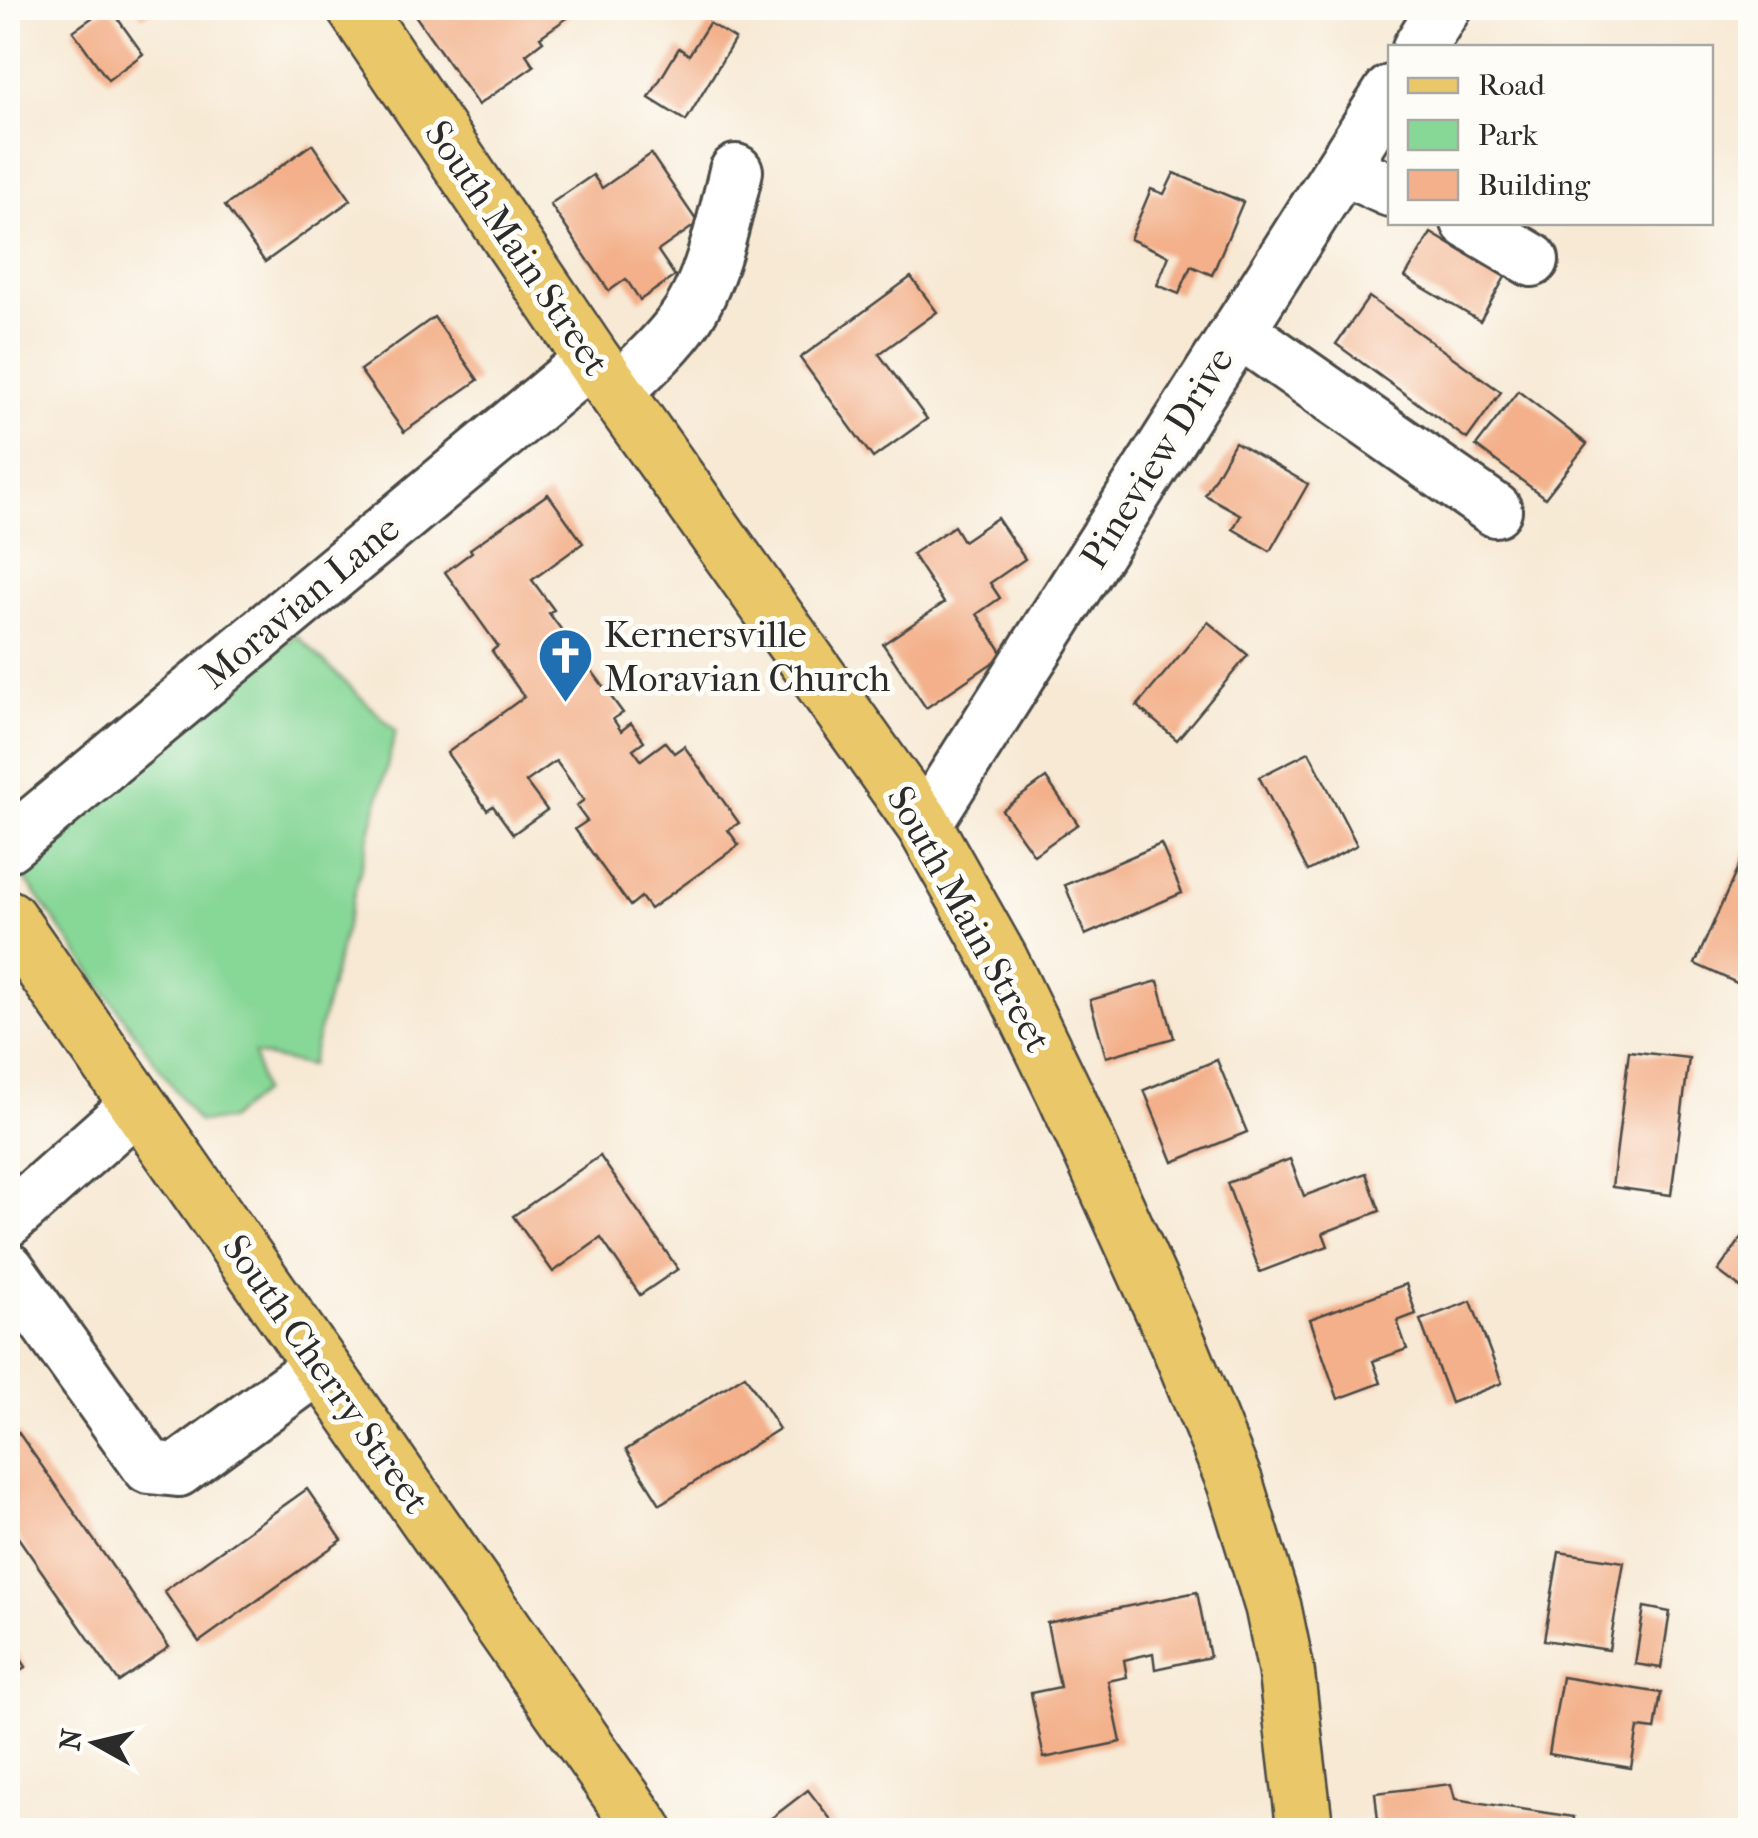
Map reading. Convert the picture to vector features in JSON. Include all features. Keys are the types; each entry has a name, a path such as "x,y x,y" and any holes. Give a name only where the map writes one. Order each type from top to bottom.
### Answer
{"main road":[{"name":"South Main Street","path":"354,8 604,375 924,825 1000,960 1181,1350 1236,1483 1273,1607 1286,1670 1305,1830"},
{"name":"South Cherry Street","path":"8,918 645,1830"}],"street":[{"path":"1420,45 1444,8"},
{"name":"Pineview Drive","path":"924,825 1388,95"},
{"path":"1342,168 1388,189"},
{"name":"Moravian Lane","path":"8,845 604,375 654,356 688,316 716,250 736,171"},
{"path":"1473,225 1532,260"},
{"path":"1238,331 1494,510"},
{"path":"8,1220 138,1104"},
{"path":"8,1269 149,1467 178,1470 320,1366"}],"green space":[{"path":"296,635 396,731 310,1066 254,1054 262,1092 228,1120 198,1122 18,869"}],"building":[{"path":"110,8 143,54 108,80 73,31"},
{"path":"136,8 156,8 142,17"},
{"path":"410,8 564,8 570,16 540,37 543,41 526,54 534,66 478,105"},
{"path":"709,23 735,39 686,121 649,98 679,48 689,55"},
{"path":"312,144 351,200 265,262 225,206"},
{"path":"651,154 698,223 658,251 675,276 640,300 626,279 609,291 550,204 593,175 602,188"},
{"path":"1174,173 1243,202 1212,275 1191,266 1179,294 1157,285 1169,256 1130,239 1151,189 1164,194"},
{"path":"1431,233 1505,277 1480,321 1405,277"},
{"path":"911,277 937,312 879,354 927,419 873,458 800,358"},
{"path":"1369,297 1501,392 1467,439 1336,344"},
{"path":"434,317 478,380 404,432 360,370"},
{"path":"1518,391 1587,444 1545,498 1476,446"},
{"path":"1235,442 1308,484 1270,551 1233,529 1241,515 1205,495"},
{"name":"Kernersville Moravian Church","path":"548,494 583,543 532,580 554,610 549,613 623,713 613,719 621,731 631,723 644,741 633,749 641,760 665,742 674,753 684,746 739,823 728,830 739,845 650,909 641,897 630,906 575,829 587,821 576,806 584,800 556,761 526,782 547,810 513,834 493,806 487,810 447,753 524,697 492,651 498,646 445,572 472,552 470,549"},
{"path":"997,518 1025,559 990,583 1000,598 977,614 1004,655 926,708 883,644 944,603 912,554 954,526 963,541"},
{"path":"1208,622 1248,655 1177,740 1137,706"},
{"path":"1309,752 1357,845 1308,871 1259,777"},
{"path":"1046,778 1078,824 1034,855 1002,810"},
{"path":"1750,841 1750,989 1695,964"},
{"path":"1161,844 1182,893 1085,935 1065,885"},
{"path":"1158,981 1174,1038 1106,1057 1090,1000"},
{"path":"1629,1051 1689,1058 1671,1195 1612,1187"},
{"path":"1217,1060 1247,1132 1173,1162 1144,1090"},
{"path":"600,1156 678,1269 640,1295 601,1238 553,1272 513,1216"},
{"path":"1290,1159 1304,1196 1366,1173 1380,1211 1323,1233 1328,1246 1260,1272 1227,1183"},
{"path":"1743,1236 1750,1242 1750,1295 1718,1271"},
{"path":"1406,1284 1416,1314 1397,1321 1407,1349 1373,1361 1381,1383 1338,1399 1310,1319"},
{"path":"1471,1301 1502,1383 1451,1403 1420,1320"},
{"path":"745,1375 779,1429 660,1504 626,1450"},
{"path":"18,1432 169,1647 119,1682 8,1523 8,1440"},
{"path":"307,1489 342,1540 199,1642 164,1591"},
{"path":"1559,1552 1624,1562 1609,1650 1544,1640"},
{"path":"1197,1592 1210,1657 1155,1669 1153,1653 1124,1660 1127,1677 1108,1681 1121,1742 1044,1758 1031,1693 1060,1687 1047,1623"},
{"path":"1644,1607 1670,1612 1661,1668 1635,1664"},
{"path":"8,1639 26,1667 8,1680"},
{"path":"1562,1677 1661,1693 1655,1730 1638,1728 1631,1768 1549,1754"},
{"path":"1451,1784 1455,1799 1574,1817 1572,1830 1379,1830 1375,1793"},
{"path":"808,1790 839,1830 756,1830"}],"place":[{"name":"Kernersville Moravian Church","path":"565,705"}]}
